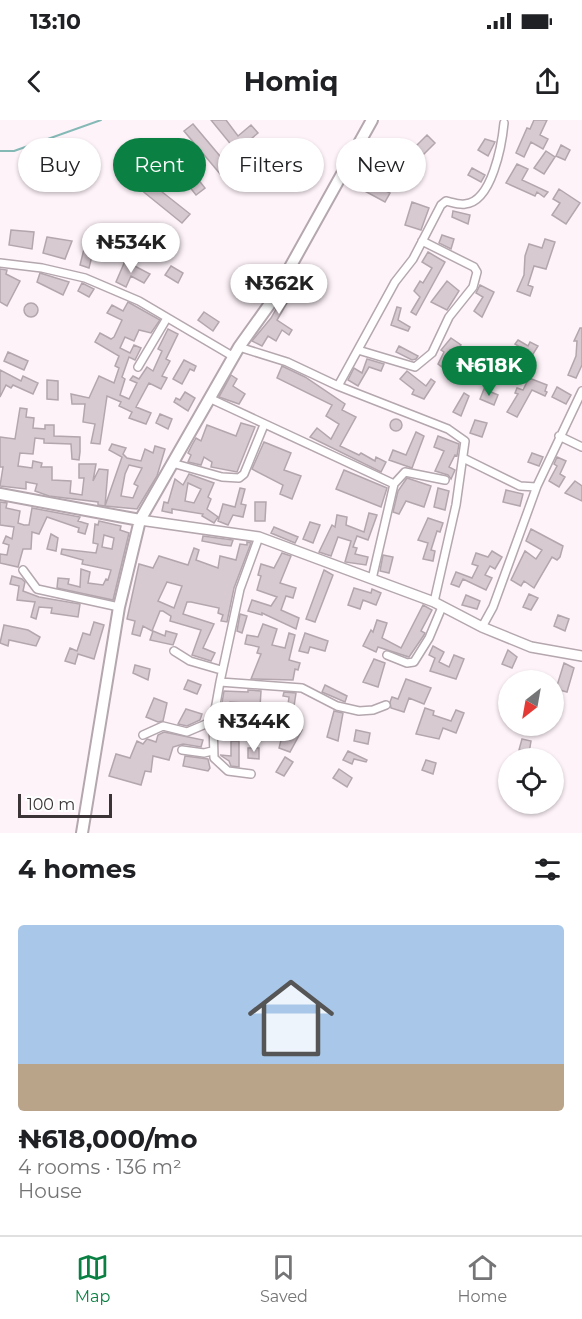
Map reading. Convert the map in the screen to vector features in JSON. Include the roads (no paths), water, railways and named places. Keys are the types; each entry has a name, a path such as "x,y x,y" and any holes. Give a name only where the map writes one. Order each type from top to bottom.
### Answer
{"main road":[{"path":"82,833 119,607 140,520 236,352 269,305 372,120"},
{"path":"0,494 140,520"}],"street":[{"path":"338,386 395,282 422,242 441,205 446,201 465,204 475,200 489,185 503,141 504,123"},
{"path":"358,350 415,368 432,353 449,317 473,287 477,272 474,267 422,242"},
{"path":"0,263 42,268 85,278 139,302 236,352 287,362 338,386 458,435 465,441 438,605 429,638 414,662 407,663 387,655"},
{"path":"138,367 167,318"},
{"path":"482,627 493,608 536,487 582,391"},
{"path":"209,398 264,426 394,484"},
{"path":"172,463 222,477 239,478 244,474 264,426"},
{"path":"559,436 582,447"},
{"path":"463,458 520,486 536,487"},
{"path":"372,579 394,484 405,472 446,480"},
{"path":"140,520 259,537 438,605 482,627 531,646 582,656"},
{"path":"251,774 228,771 219,765 212,751 213,721 221,670 240,589 259,537"},
{"path":"23,570 37,589 119,607"},
{"path":"174,651 190,661 221,670"},
{"path":"220,682 302,688 337,706 359,711 373,710 386,705"},
{"path":"143,735 163,726 187,732 213,721"},
{"path":"182,750 204,753 212,751"}],"waterway":[{"path":"0,151 14,151 101,120"}]}
